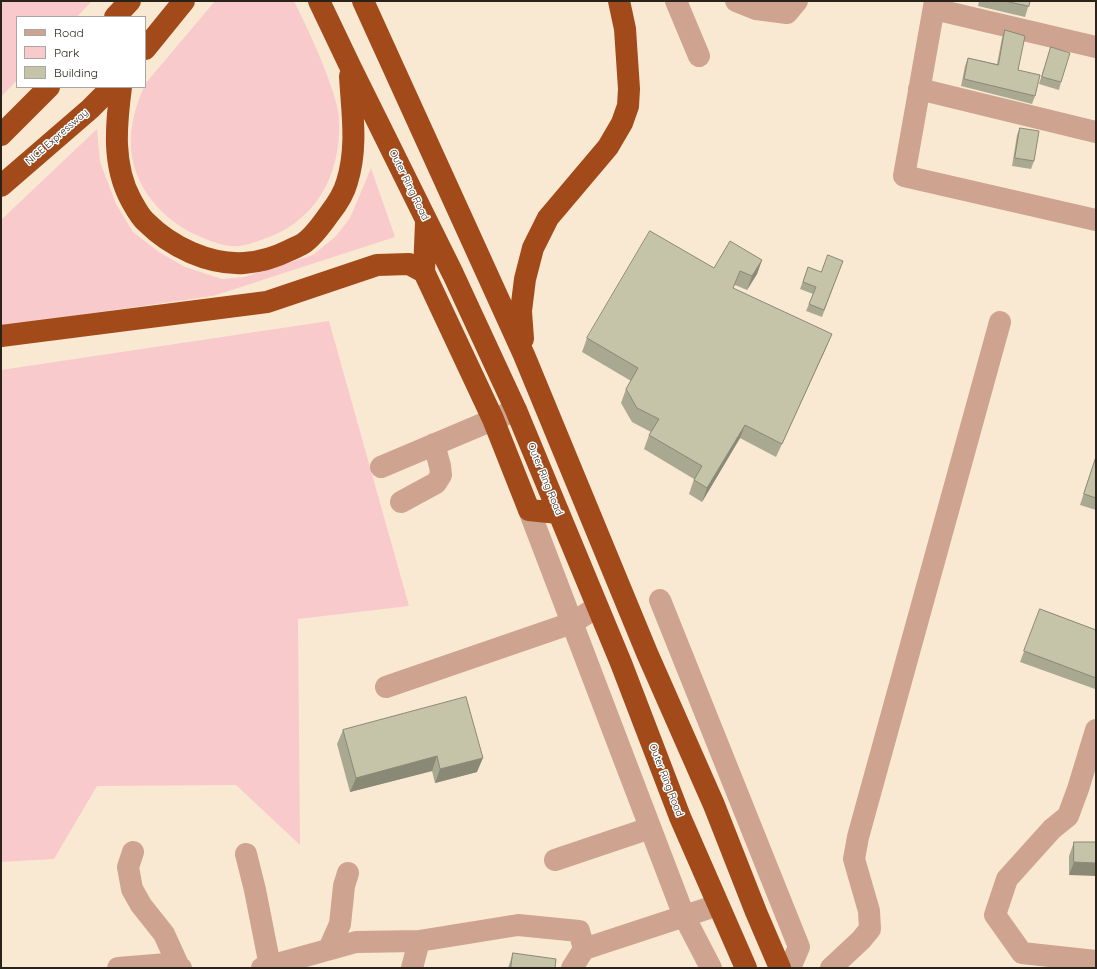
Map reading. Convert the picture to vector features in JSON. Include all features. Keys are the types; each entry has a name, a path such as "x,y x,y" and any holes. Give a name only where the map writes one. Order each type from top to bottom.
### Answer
{"highway":[{"path":"116,16 130,1"},
{"path":"146,48 184,1"},
{"name":"Outer Ring Road","path":"319,1 516,410 621,663 680,818 746,968"},
{"path":"363,1 524,355 644,646 714,805 756,912 780,968"},
{"path":"524,355 521,312 525,279 532,248 548,218 608,147 622,123 628,106 629,89 625,29 619,1"},
{"path":"121,88 116,134 118,158 122,177 130,199 145,221 165,238 188,251 217,260 244,263 276,257 304,243 324,222 337,204 347,183 353,158 354,134 350,66"},
{"path":"1,135 48,88"},
{"name":"NICE Expressway","path":"1,186 111,88"},
{"path":"426,221 424,272 493,419 528,510 558,513"},
{"path":"1,336 267,302 377,265 409,264 424,272"}],"street":[{"path":"676,1 700,56"},
{"path":"736,1 756,9 787,12 797,1"},
{"path":"1096,47 934,5 904,176 1096,220"},
{"path":"920,89 1096,132"},
{"path":"831,968 861,940 870,929 869,911 854,859 858,837 1000,322"},
{"path":"381,467 516,410"},
{"path":"401,502 436,483 442,475 434,444"},
{"path":"528,510 684,916 711,968"},
{"path":"660,600 780,896 799,947 790,968"},
{"path":"386,687 572,623 597,607"},
{"path":"1096,730 1068,816 1052,829 1007,879 995,915 1022,953 1096,961"},
{"path":"555,860 650,828"},
{"path":"133,852 128,867 132,889 141,906 164,934 180,968"},
{"path":"246,854 255,890 266,967 356,942 419,941 518,925 579,931 584,949"},
{"path":"329,949 340,924 344,886 348,873"},
{"path":"756,912 780,896"},
{"path":"572,968 584,949 718,905"},
{"path":"412,968 419,941"},
{"path":"118,968 167,964 180,968"}],"green space":[{"path":"1,1 92,1 78,16 16,16 16,81 1,97"},
{"path":"215,1 294,1 312,38 323,66 334,97 339,119 339,140 335,160 321,195 309,210 295,223 278,234 247,245 223,245 205,239 181,226 168,217 157,206 140,181 134,167 131,152 131,136 139,99 144,88 146,88 146,83"},
{"path":"97,129 100,162 116,204 133,232 159,252 185,267 222,279 244,277 313,255 336,236 350,218 371,168 395,237 213,296 1,326 1,220"},
{"path":"329,321 409,606 298,619 300,845 236,785 97,786 54,859 1,862 1,370"}],"building":[{"path":"1005,1 1030,1 1029,6"},
{"path":"1005,30 1025,36 1018,70 1040,75 1035,96 964,79 968,58 998,65"},
{"path":"1051,47 1070,53 1061,82 1042,77"},
{"path":"1020,128 1039,131 1034,161 1015,158"},
{"path":"650,231 714,268 730,241 762,260 752,276 740,271 733,288 832,334 782,444 745,425 707,488 694,480 702,466 649,435 659,419 637,408 626,389 638,368 587,338"},
{"path":"828,255 843,261 824,310 809,304 816,287 803,282 808,267 821,272"},
{"path":"1096,457 1096,498 1084,494"},
{"path":"1040,609 1096,630 1096,678 1024,651"},
{"path":"466,697 483,758 440,769 437,756 356,778 343,730"},
{"path":"1074,842 1096,842 1096,863 1074,862"},
{"path":"513,953 556,959 555,968 511,968"}]}
